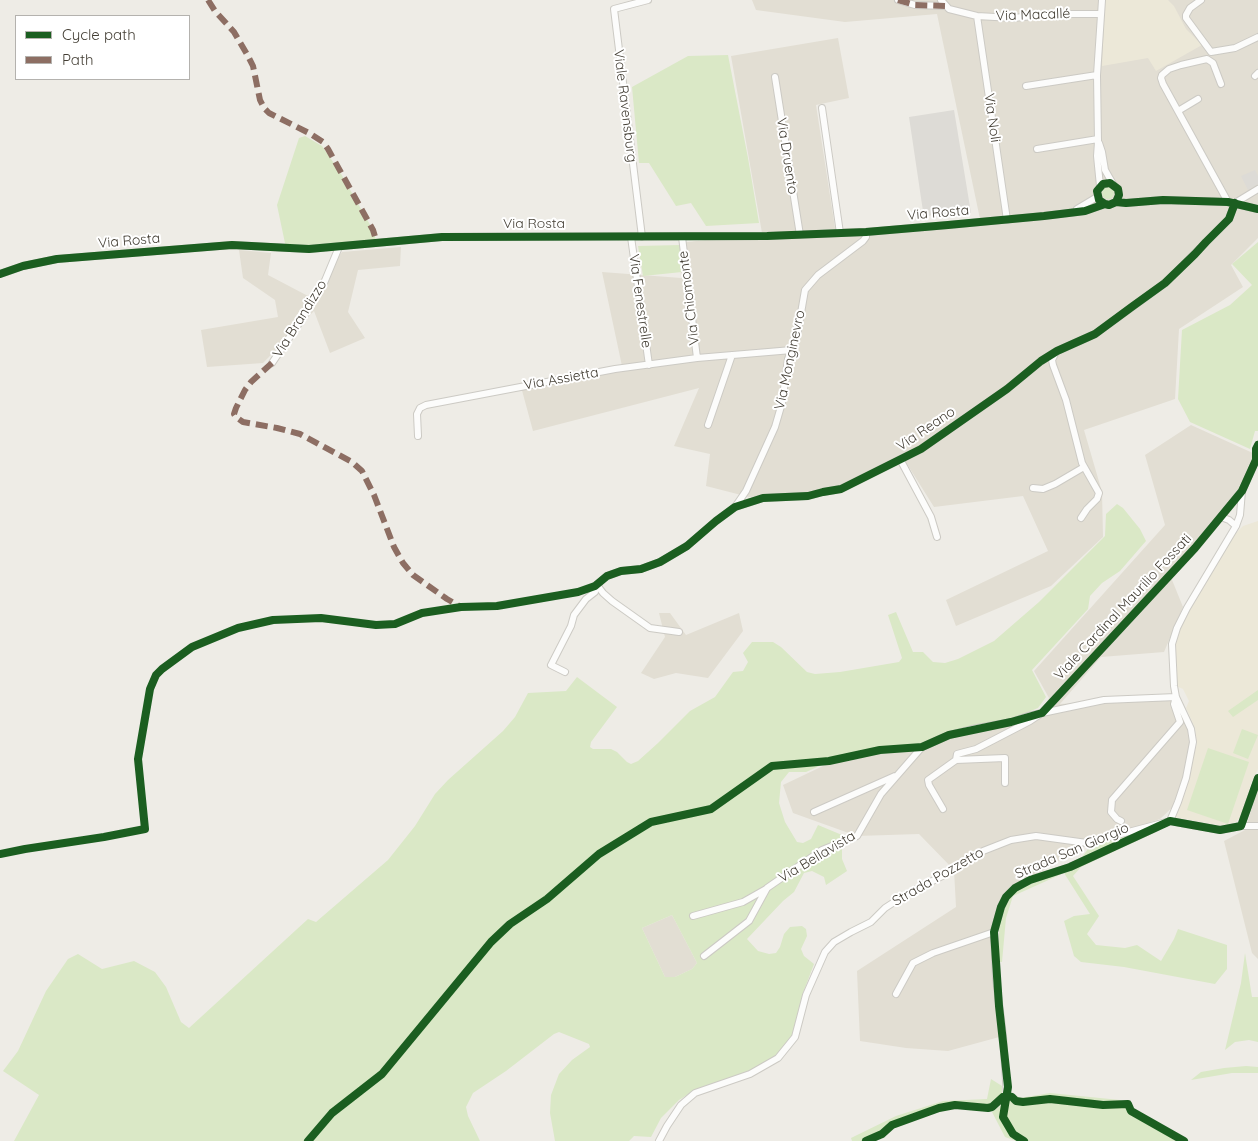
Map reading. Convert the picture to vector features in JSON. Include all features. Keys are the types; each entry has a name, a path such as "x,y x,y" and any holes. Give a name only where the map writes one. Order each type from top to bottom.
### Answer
{"street":[{"name":"Viale Ravensburg","path":"642,237 614,9 648,0"},
{"name":"Via Macallé","path":"898,0 915,5 943,3 949,10 977,16 1014,18 1053,14 1101,14"},
{"path":"1100,186 1096,156 1098,141 1097,75 1102,0"},
{"path":"1201,0 1190,8 1186,18 1211,52 1235,48 1258,37"},
{"name":"Via Noli","path":"977,16 1007,220"},
{"path":"1221,84 1211,60 1180,64 1169,69 1161,78 1220,188 1232,202"},
{"path":"1026,86 1097,75"},
{"name":"Via Druento","path":"775,76 800,235"},
{"path":"1178,111 1198,99"},
{"path":"822,108 833,172 840,233"},
{"path":"1037,149 1098,141"},
{"path":"1098,141 1105,170 1119,192 1116,202"},
{"path":"1113,184 1106,183 1100,186 1097,191 1097,197 1105,204 1151,200 1217,201 1232,202 1258,209"},
{"path":"1232,202 1258,189"},
{"name":"Via Rosta","path":"1071,212 1084,207 1097,197"},
{"name":"Via Reano","path":"565,672 551,665 574,615 586,599 595,592 595,586 607,576 621,571 641,569 660,562 687,546 735,507 763,498 808,496 840,490 901,461 1007,389 1041,361 1057,351 1095,334 1165,283 1229,219 1232,213 1232,202"},
{"name":"Via Rosta","path":"0,274 22,266 57,259 204,247 248,245 298,249 442,237 682,237 866,232 1007,220 1085,211 1105,204"},
{"name":"Via Monginevro","path":"735,507 746,491 775,427 782,403 788,358 798,336 804,296 809,284 863,241 866,237 866,232"},
{"name":"Via Fenestrelle","path":"631,237 649,365"},
{"name":"Via Chiomonte","path":"682,237 697,358"},
{"name":"Via Brandizzo","path":"272,363 324,283 338,247"},
{"name":"Via Assietta","path":"418,436 416,414 420,408 426,405 560,379 649,365 697,358 792,350"},
{"path":"1057,351 1052,360 1053,365 1066,400 1084,467 1099,493 1097,499 1081,518"},
{"path":"708,425 732,355"},
{"path":"1258,445 1256,449 1257,460 1242,491 1240,515 1236,526 1187,608 1177,628 1172,644 1176,697 1191,729 1193,742 1186,778 1170,821 1220,830 1241,826 1258,826"},
{"name":"Via Reano","path":"901,461 931,517 937,537"},
{"path":"1033,488 1043,489 1084,467"},
{"name":"Viale Cardinal Maurilio Fossati","path":"1042,713 1170,576 1242,491"},
{"path":"1221,517 1229,520 1236,526"},
{"path":"597,584 612,601 650,628 678,632"},
{"path":"956,760 956,754 976,749 1042,713 1104,700 1176,697"},
{"path":"1121,821 1111,812 1112,800 1180,722 1174,704 1176,697"},
{"name":"Via Bellavista","path":"693,916 743,902 767,888 822,850 857,836 881,794 922,746 949,736 1042,713"},
{"path":"943,809 928,786 928,780 956,760 1006,758 1005,783"},
{"name":"Via Bellavista","path":"814,812 898,774"},
{"path":"1241,826 1258,778"},
{"name":"Strada San Giorgio","path":"1007,1096 1003,1036 996,978 994,932 1006,897 1015,888 1030,880 1070,867 1170,821"},
{"name":"Strada Pozzetto","path":"660,1141 667,1126 681,1105 694,1093 750,1074 778,1058 796,1036 806,995 825,952 834,942 871,922 885,908 905,895 954,870 983,851 1012,840 1036,836 1087,843 1170,821"},
{"name":"Via Bellavista","path":"704,956 749,921 767,888"},
{"path":"896,994 912,963 933,953 994,932"}],"shaded area":[{"path":"752,0 1258,0 1258,238 1231,265 1243,287 1179,329 1175,399 1084,430 1102,492 1103,537 1051,586 956,626 946,600 1048,551 1023,496 934,507 902,456 835,489 804,494 749,497 706,486 710,454 674,446 699,388 533,431 520,383 622,366 602,272 681,278 680,243 762,233 731,56 838,38 849,98 816,105 835,228 883,228 980,219 937,14 845,22 756,10"},
{"path":"1105,0 1168,0 1174,6 1186,29 1202,45 1156,71 1148,58 1102,66"},
{"path":"954,110 971,213 947,209 924,218 909,117"},
{"path":"1255,170 1258,176 1258,184 1248,190 1241,176"},
{"path":"401,247 400,266 358,270 348,312 365,338 330,353 314,311 263,363 207,367 201,330 278,317 275,300 243,278 239,250 271,253 268,275 308,296 342,252"},
{"path":"1191,425 1255,454 1247,469 1242,491 1170,575 1183,607 1164,652 1101,657 1060,704 1176,697 1193,742 1178,802 1160,819 1087,843 1015,888 994,932 1003,1036 948,1051 906,1048 860,1041 857,971 956,907 954,870 919,834 857,836 793,813 783,785 844,756 922,747 949,735 1041,711 1049,698 1034,671 1165,525 1145,455"},
{"path":"1258,521 1258,769 1251,783 1246,804 1236,822 1217,825 1174,817 1197,744 1195,728 1186,708 1189,701 1183,689 1176,686 1175,644 1189,610 1235,534 1243,526"},
{"path":"659,613 670,613 686,635 739,613 743,631 708,678 676,673 654,679 641,673 665,637"},
{"path":"1258,788 1258,959 1252,953 1224,841 1245,830"},
{"path":"672,915 697,963 692,969 675,977 665,977 642,928"}],"green space":[{"path":"728,55 759,223 706,226 691,203 676,206 649,163 639,163 632,87 688,56"},
{"path":"305,136 322,146 340,172 373,230 377,243 286,248 277,205 299,138"},
{"path":"1106,187 1110,187 1114,193 1110,199 1106,199 1102,195 1102,191"},
{"path":"1258,242 1258,431 1255,431 1250,449 1190,422 1178,399 1182,330 1230,305 1252,285 1232,264"},
{"path":"680,245 682,272 643,276 638,246"},
{"path":"1117,504 1123,508 1140,529 1146,541 1120,571 1102,583 1090,596 1088,609 1032,670 1046,697 1038,708 1013,718 954,732 923,743 846,754 806,772 789,772 781,782 779,803 785,822 797,842 803,843 811,839 818,825 842,835 842,859 847,871 826,885 824,877 812,871 804,873 794,892 747,939 758,951 769,954 776,953 784,934 790,927 802,926 806,929 807,936 801,949 804,956 814,964 803,993 793,1035 776,1056 747,1072 695,1090 679,1100 661,1118 651,1137 634,1136 629,1141 555,1141 550,1113 551,1095 559,1074 572,1060 590,1047 589,1044 559,1032 473,1093 466,1107 468,1116 480,1141 14,1141 39,1095 3,1071 18,1051 46,991 68,959 78,954 102,969 134,961 155,972 166,987 181,1022 189,1028 308,919 316,922 388,860 415,826 435,794 503,731 515,717 528,693 566,691 577,677 617,707 591,742 590,747 593,749 611,749 631,764 638,761 690,711 715,697 733,672 743,671 748,662 743,653 752,642 773,642 781,647 807,672 815,674 840,672 899,662 902,658 888,615 896,612 913,652 923,652 933,662 945,663 958,659 994,641 1039,602 1105,536 1106,514","holes":["672,915 697,963 692,969 675,977 665,977 642,928"]},
{"path":"1258,690 1258,700 1233,717 1228,711"},
{"path":"1242,729 1258,735 1248,759 1233,753"},
{"path":"1208,748 1249,762 1228,824 1187,810"},
{"path":"1156,832 1081,867 1073,876 1099,916 1087,934 1096,945 1125,948 1137,945 1161,961 1178,929 1227,945 1227,969 1215,984 1124,967 1081,962 1074,956 1064,921 1074,916 1090,914 1064,873 1013,896 1006,918 1002,962 999,962 999,922 1007,900 1022,887 1074,868 1091,845 1135,834"},
{"path":"1245,953 1252,997 1258,997 1258,1042 1249,1040 1235,1042 1225,1050 1241,983"},
{"path":"1246,1066 1258,1067 1258,1073 1232,1073 1191,1080 1201,1072"},
{"path":"991,1079 1002,1086 1002,1099 994,1108 951,1109 914,1117 880,1132 873,1141 852,1141 851,1138 896,1116 943,1101 987,1099"},
{"path":"1050,1093 1120,1100 1179,1141 1016,1141 1005,1137 992,1112 1015,1095 1020,1098"}],"marked path":[{"path":"208,0 215,11 234,32 248,56 253,66 260,100 264,108 269,113 323,142 373,230 377,243"},
{"path":"898,0 915,5 945,6"},
{"path":"272,363 245,390 236,408 234,414 236,417 243,422 300,434 352,462 362,471 374,495 394,547 403,563 413,575 461,607"}],"cycle path":[{"path":"0,274 23,266 57,259 232,245 309,249 442,237 767,236 866,232 1085,211 1116,202 1119,195 1118,189 1110,183 1103,184 1097,191 1099,200 1105,204"},
{"path":"1116,202 1163,200 1228,202 1258,209"},
{"path":"0,854 145,829 138,759 150,689 156,675 192,647 238,628 273,620 321,618 376,625 395,624 422,613 461,607 497,606 578,592 595,586 607,576 621,571 641,569 660,562 687,546 735,507 763,498 808,496 841,489 921,449 1007,389 1041,361 1057,351 1095,334 1165,283 1229,219 1235,203"},
{"path":"308,1141 332,1113 382,1074 491,942 510,924 547,899 599,854 651,822 711,809 772,766 829,761 880,750 922,747 949,735 1011,722 1042,713 1195,548 1242,491 1256,460 1258,445"},
{"path":"1024,1141 1013,1134 1003,1117 1008,1087 999,1006 994,932 1006,897 1015,888 1030,880 1070,867 1170,821 1220,830 1241,826 1258,778"},
{"path":"1007,1096 1012,1097 1016,1101 1023,1102 1050,1099 1103,1105 1128,1104 1131,1111 1184,1141"},
{"path":"866,1141 882,1134 892,1125 939,1108 955,1105 988,1108 1007,1096"}]}
